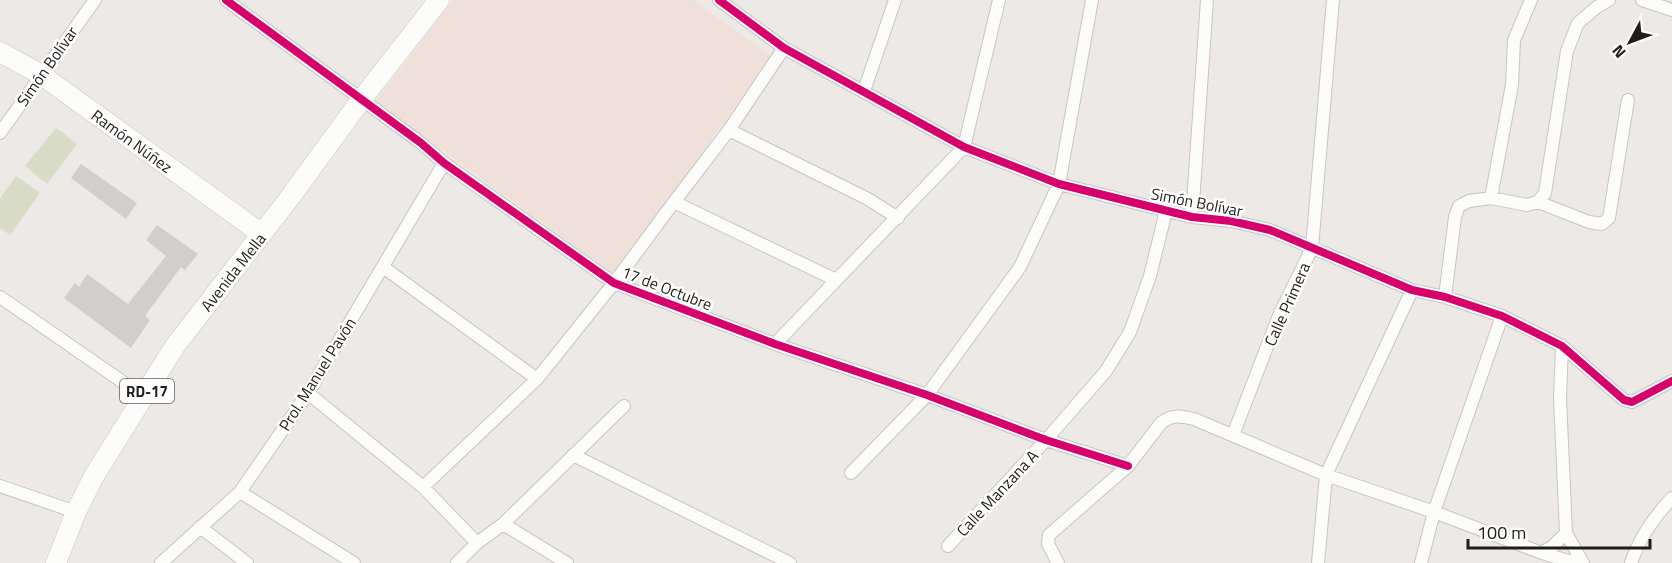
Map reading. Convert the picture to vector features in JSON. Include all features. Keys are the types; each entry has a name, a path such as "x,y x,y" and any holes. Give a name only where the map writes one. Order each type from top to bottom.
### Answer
{"main road":[{"name":"Avenida Mella","path":"56,563 76,512 94,476 176,346 439,0"},
{"name":"Ramón Núñez","path":"0,52 40,74 262,234"}],"street":[{"name":"Simón Bolívar","path":"0,133 95,0"},
{"name":"17 de Octubre","path":"226,0 421,143 444,163 614,283 775,344 927,395 1046,440 1128,466"},
{"name":"Simón Bolívar","path":"719,0 784,48 964,147 1059,184 1192,217 1231,221 1270,230 1413,290 1445,297 1502,316 1562,346 1624,400 1632,402 1672,381"},
{"path":"864,91 895,0"},
{"path":"775,344 964,147 999,0"},
{"path":"851,473 927,395 1020,267 1059,184 1092,0"},
{"path":"1192,217 1207,0"},
{"name":"Calle Primera","path":"1233,435 1280,313 1312,248 1333,0"},
{"path":"1491,198 1512,85 1514,40 1531,0"},
{"path":"1538,202 1545,193 1567,51 1578,23 1609,0"},
{"path":"1642,0 1672,10"},
{"path":"423,487 537,379 614,283 729,130 784,48"},
{"path":"1445,297 1455,217 1459,206 1469,201 1491,198 1527,205 1538,202 1589,222 1602,224 1608,218 1628,100"},
{"path":"729,130 868,199 898,218"},
{"name":"Prol. Manuel Pavón","path":"161,563 240,492 308,393 444,163"},
{"path":"674,202 836,280"},
{"name":"Calle Manzana A","path":"948,546 1106,371 1130,332 1149,276 1166,211"},
{"path":"383,267 537,379"},
{"path":"1318,563 1326,475 1413,290"},
{"path":"0,297 143,396"},
{"path":"1421,563 1434,512 1502,316"},
{"path":"1562,346 1560,398 1566,533 1583,563"},
{"path":"308,393 423,487 477,543"},
{"path":"457,563 477,543 503,524 624,406"},
{"path":"1058,563 1048,544 1049,535 1128,466 1161,423 1177,415 1194,419 1326,475 1565,561 1583,563"},
{"path":"573,455 790,563"},
{"path":"0,486 76,512"},
{"path":"240,492 354,563"},
{"path":"1630,563 1636,545 1648,526 1672,498"},
{"path":"503,524 567,563"},
{"path":"201,527 248,563"},
{"path":"1542,553 1566,533"}],"shaded area":[{"path":"453,0 693,0 771,56 615,275 375,102"}],"green space":[{"path":"56,128 77,144 47,184 25,166"},
{"path":"16,176 40,193 10,235 0,228 0,198"}],"building":[{"path":"81,164 137,203 126,219 71,178"},
{"path":"157,225 198,254 185,270 181,267 145,316 150,320 131,348 64,298 75,283 79,287 87,274 128,304 166,256 146,240"}],"cycle path":[{"path":"226,0 421,143 444,163 614,283 775,344 927,395 1046,440 1128,466"},
{"path":"719,0 784,48 964,147 1059,184 1192,217 1231,221 1270,230 1412,290 1445,297 1502,316 1562,346 1624,400 1632,402 1672,381"}]}
